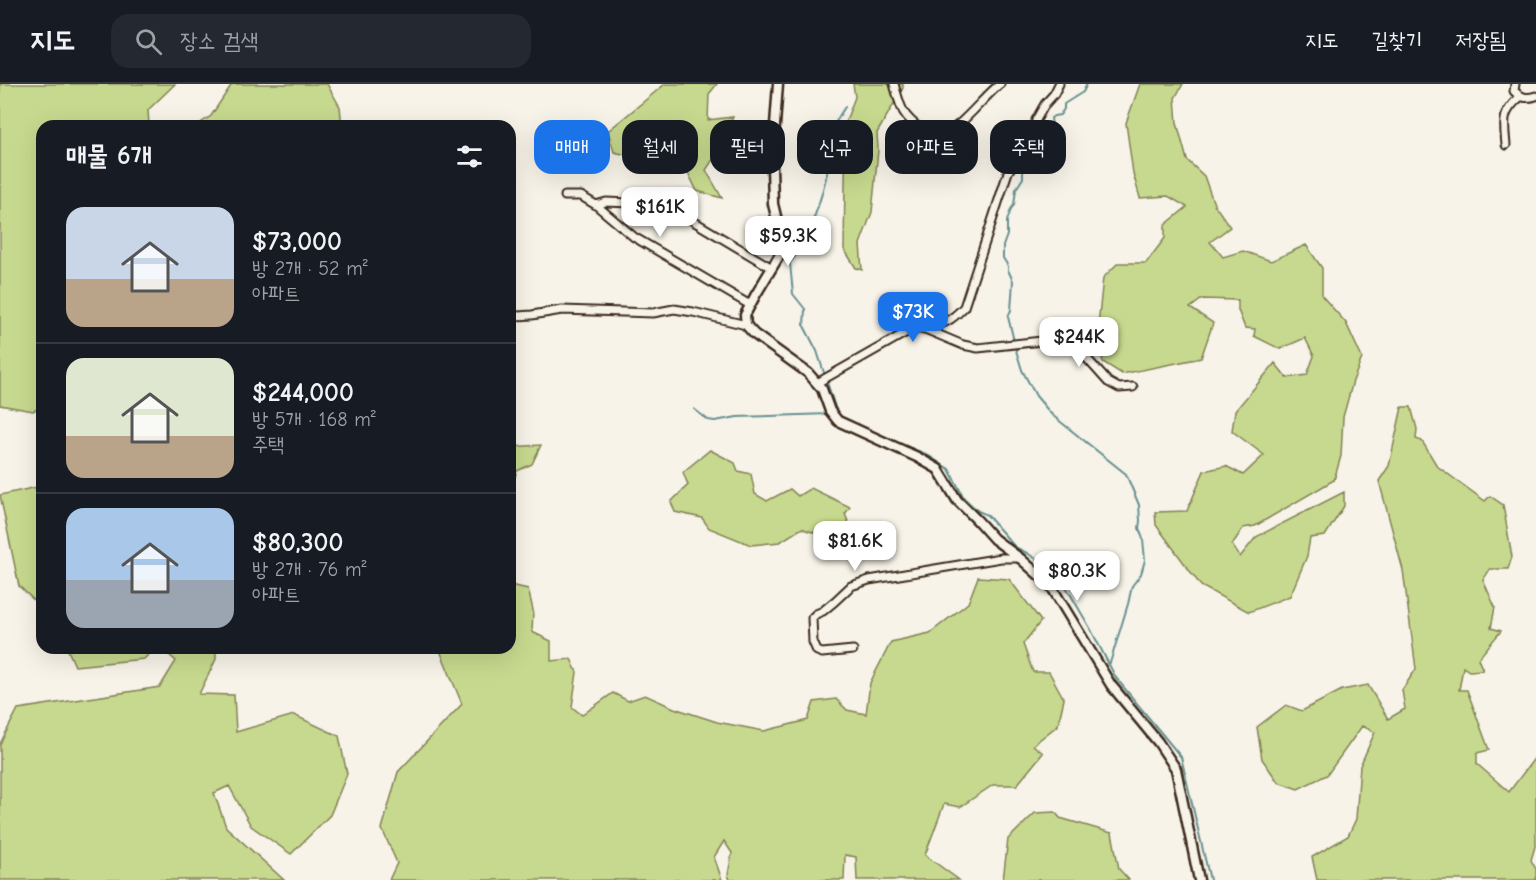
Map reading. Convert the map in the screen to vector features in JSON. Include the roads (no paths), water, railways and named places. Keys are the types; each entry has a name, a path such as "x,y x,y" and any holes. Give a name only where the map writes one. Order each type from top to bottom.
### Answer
{"street":[{"path":"746,326 745,315 779,256 782,241 773,204 772,166 777,84"},
{"path":"894,84 900,107 908,120 928,134 941,135 952,130 1000,84"},
{"path":"817,383 905,333 918,328 937,326 954,318 964,307 1008,172 1029,141 1035,129 1036,120 1059,84"},
{"path":"1515,84 1514,91 1520,97 1536,96"},
{"path":"1506,145 1504,118 1511,104 1520,97"},
{"path":"565,196 581,196 596,205 634,237 750,305"},
{"path":"596,205 606,202 630,203 682,215 772,268"},
{"path":"516,316 562,310 653,313 674,309 746,326 808,373 822,388 831,413 838,421 938,469 957,500 977,519 993,539 1051,586 1111,685 1158,742 1176,769 1199,880"},
{"path":"918,328 963,345 978,348 1052,340 1065,341 1082,353 1108,382 1119,388 1133,387"},
{"path":"853,650 822,654 817,651 813,642 812,618 852,586 868,580 1001,558 1019,558"}],"waterway":[{"path":"1051,120 1054,116 1060,115 1064,104 1083,92 1087,84"},
{"path":"845,107 832,132 830,161 815,216 804,241 790,263 793,294 805,309 804,326 817,351 835,407 839,416 853,424"},
{"path":"1014,341 1008,317 1011,310 1013,281 1003,258 1003,246 1007,235 1007,221 1023,174"},
{"path":"1015,347 1022,370 1036,396 1052,415 1126,474 1139,505 1139,528 1143,539 1145,560 1141,574 1132,586 1110,663"},
{"path":"694,409 708,420 715,421 737,417 829,414"},
{"path":"880,436 926,454 949,469 964,498 978,511 987,515 1015,547 1058,573 1116,678 1181,757 1210,880"}]}
